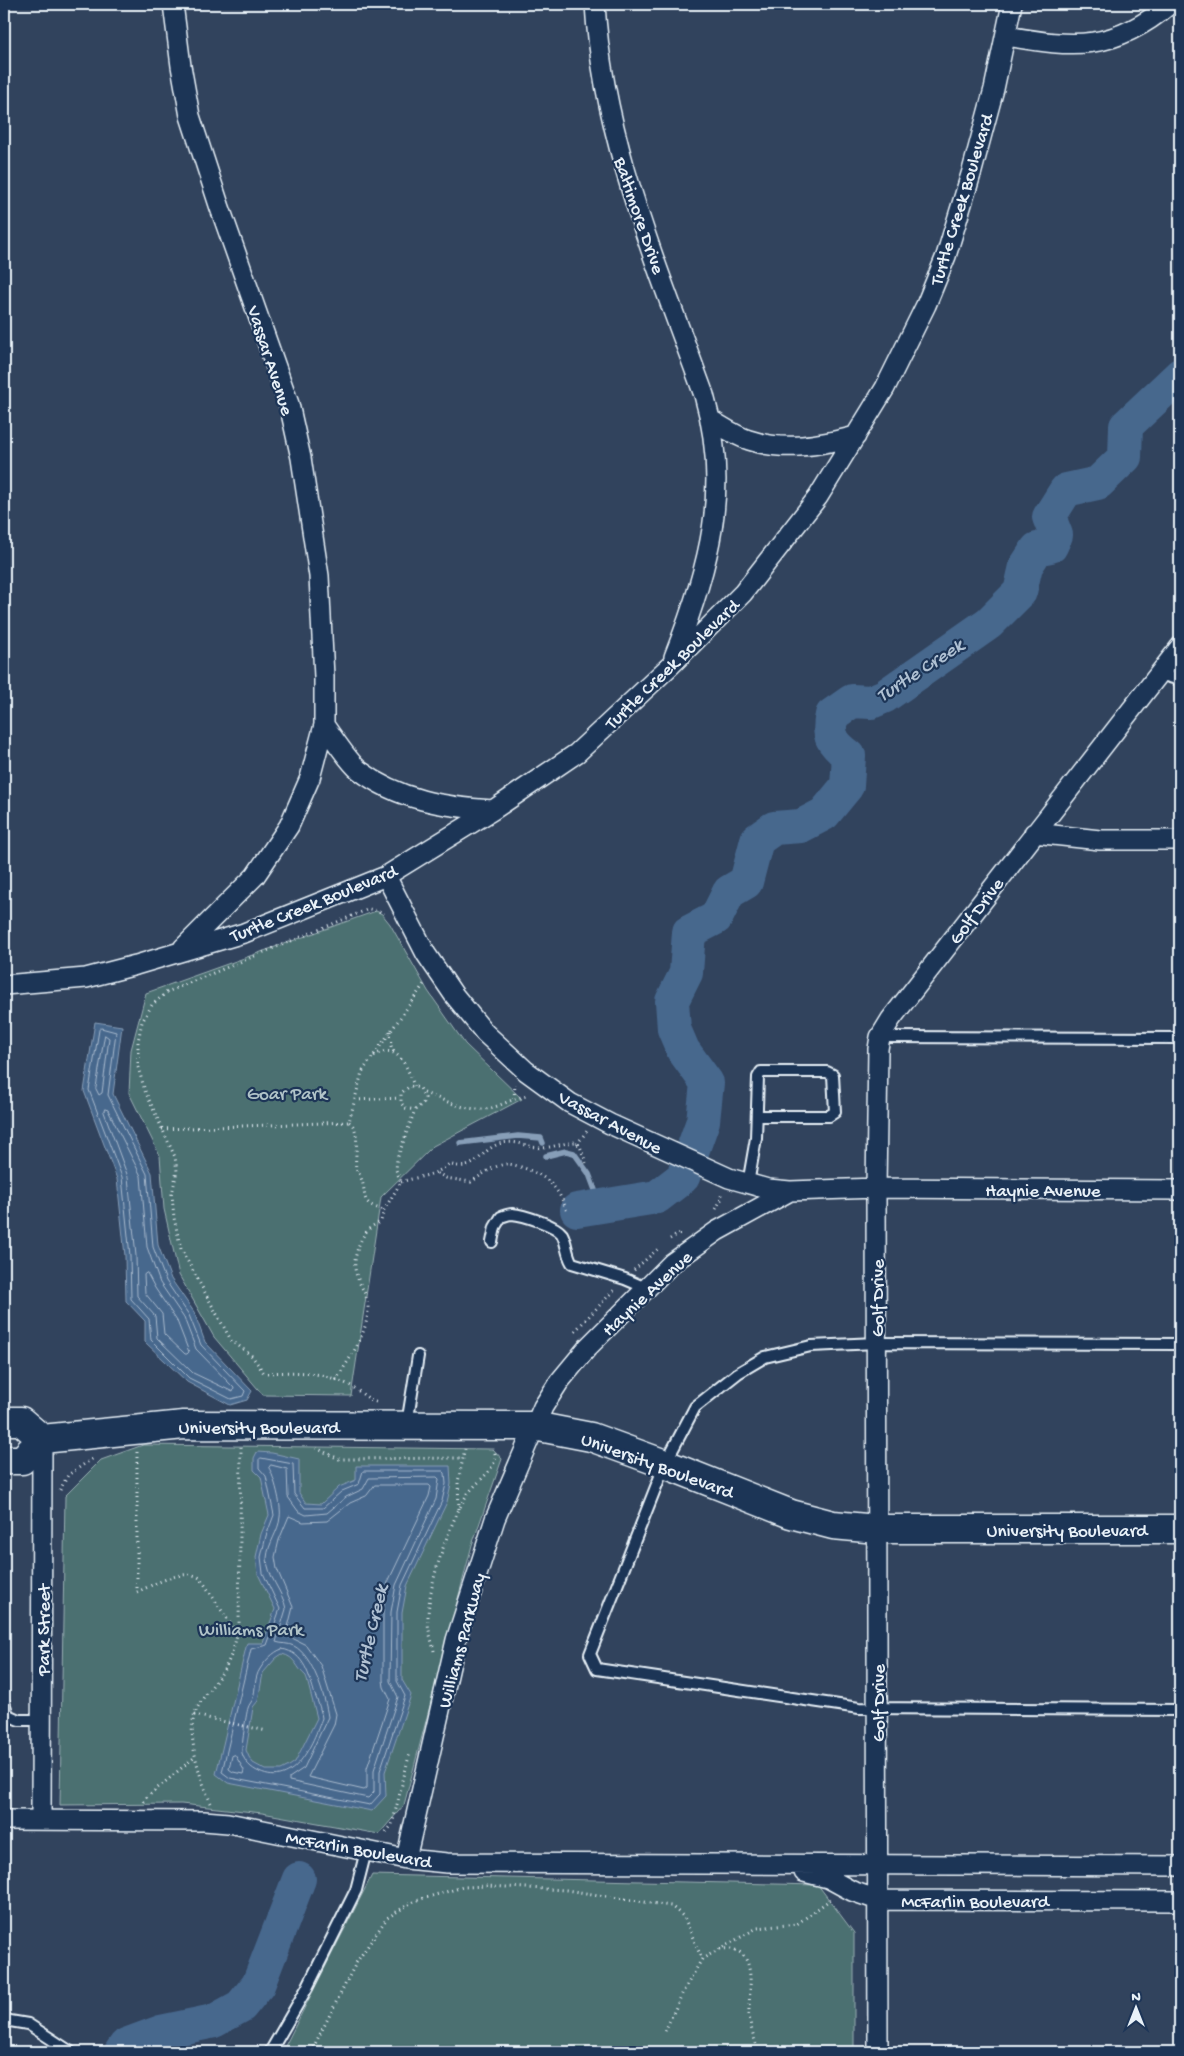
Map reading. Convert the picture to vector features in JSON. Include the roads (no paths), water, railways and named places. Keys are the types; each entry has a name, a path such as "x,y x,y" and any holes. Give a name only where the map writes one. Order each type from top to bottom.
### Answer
{"street":[{"name":"Vassar Avenue","path":"173,4 190,116 219,205 289,404 311,514 319,576 324,677 324,725 310,778 289,826 255,876 180,951"},
{"name":"Baltimore Drive","path":"595,4 596,30 606,92 619,152 640,219 701,385 711,420 717,468 715,508 709,554 698,594 671,665"},
{"name":"Turtle Creek Boulevard","path":"4,985 86,978 244,933 386,876 493,810 577,753 671,665 743,593 818,497 884,388 914,330 946,256 972,170 1007,36 1012,4"},
{"path":"1007,36 1052,44 1085,44 1111,39 1136,29 1170,4"},
{"path":"711,420 748,440 778,447 803,447 856,436"},
{"name":"Golf Drive","path":"878,2052 876,1188 878,1050 880,1037 1034,832 1180,647"},
{"path":"324,725 358,769 402,795 452,807 493,810"},
{"path":"1034,832 1100,840 1180,840"},
{"name":"Vassar Avenue","path":"386,876 426,954 454,995 485,1033 526,1071 570,1103 653,1144 728,1178 748,1184 790,1191 876,1188"},
{"name":"Haynie Avenue","path":"876,1188 1180,1190"},
{"name":"Haynie Avenue","path":"534,1426 543,1406 559,1382 588,1347 672,1263 717,1231 790,1191"},
{"name":"University Boulevard","path":"42,1439 184,1425 408,1414 534,1426 591,1437 791,1514 833,1525 877,1529 1180,1529"},
{"path":"4,1421 21,1421 42,1439 22,1460 4,1460"},
{"name":"Williams Parkway","path":"406,1859 456,1640 495,1519 534,1426"},
{"name":"Park Street","path":"41,1820 42,1439"},
{"name":"McFarlin Boulevard","path":"4,1820 212,1821 406,1859 446,1863 1180,1866"},
{"name":"McFarlin Boulevard","path":"776,1864 828,1878 852,1891 878,1900 1180,1900"}],"lane":[{"path":"1159,674 1180,680"},
{"path":"880,1037 1180,1038"},
{"path":"748,1184 756,1138 758,1077 761,1072 827,1072 833,1075 835,1112 829,1116 757,1116"},
{"path":"492,1242 495,1227 501,1216 511,1214 537,1221 557,1228 562,1235 566,1254 572,1263 625,1279 646,1288"},
{"path":"1180,1344 876,1343 811,1346 765,1357 738,1374 695,1407 665,1464 590,1654 597,1669 850,1707 878,1709 1180,1710"},
{"path":"408,1414 418,1356"},
{"path":"4,1702 8,1715 19,1720 41,1720"},
{"path":"270,2052 307,1988 356,1890 366,1851"},
{"path":"4,2020 28,2024 71,2052"}],"water":[{"path":"95,1022 122,1026 113,1094 152,1173 158,1245 171,1279 194,1312 205,1342 252,1391 247,1400 230,1405 187,1382 145,1342 145,1321 126,1301 125,1256 117,1179 84,1091"},
{"path":"257,1452 299,1459 299,1493 306,1503 321,1504 339,1487 356,1480 356,1466 450,1466 451,1484 447,1502 407,1586 402,1613 402,1680 411,1695 385,1772 386,1796 372,1811 228,1783 216,1774 247,1643 263,1643 275,1609 258,1574 256,1557 261,1534 269,1515 261,1477 254,1470 254,1458","holes":["282,1654 287,1655 306,1676 317,1718 295,1762 281,1770 266,1770 253,1763 246,1750 253,1707 258,1701 263,1673 276,1658"]}],"waterway":[{"name":"Turtle Creek","path":"577,1210 657,1197 683,1177 703,1121 707,1083 683,1050 674,1029 672,1001 686,973 689,932 716,918 729,892 746,882 757,840 774,828 801,826 824,814 847,786 849,756 838,747 832,738 830,728 832,715 852,701 871,702 885,696 989,623 1020,592 1026,566 1037,549 1051,546 1056,535 1049,517 1066,490 1098,483 1125,457 1126,426 1180,375"},
{"path":"460,1143 518,1136 541,1138 543,1143"},
{"path":"546,1156 566,1151 574,1153 589,1174 601,1206"},
{"name":"Turtle Creek","path":"121,2052 126,2045 161,2032 214,2021 241,2006 258,1985 299,1879"}],"park label":[{"name":"Goar Park","path":"287,1092"},
{"name":"Williams Park","path":"251,1628"}]}
